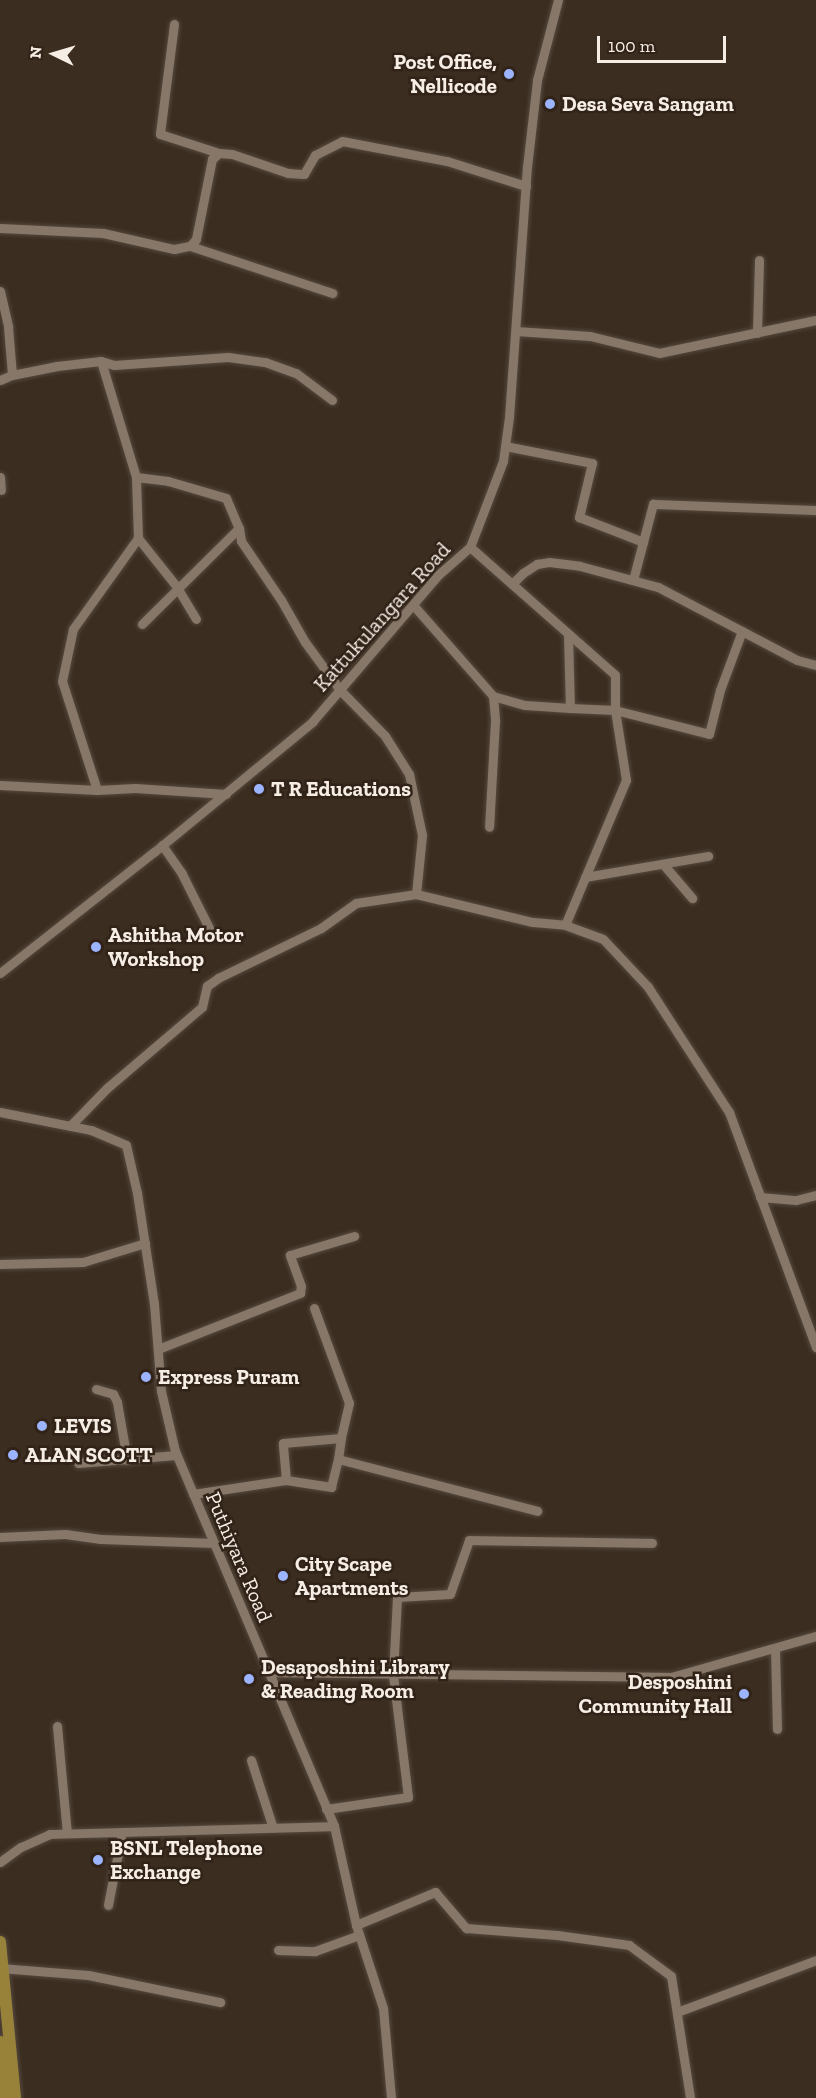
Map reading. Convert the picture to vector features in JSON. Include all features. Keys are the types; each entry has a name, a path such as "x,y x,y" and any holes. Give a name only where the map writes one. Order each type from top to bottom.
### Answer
{"main road":[{"path":"0,1942 15,2098"},
{"path":"0,2042 5,2098"}],"street":[{"name":"Kattukulangara Road","path":"2,968 162,845 312,722 414,606 438,575 470,547 503,461 537,80 558,0"},
{"path":"174,24 160,134 288,172 304,174 315,155 342,141 447,161 526,186"},
{"path":"190,246 196,239 212,159 219,153"},
{"path":"0,228 103,232 174,249 190,246 332,293"},
{"path":"757,333 759,260"},
{"path":"0,291 8,327 12,375"},
{"path":"516,331 590,336 659,353 816,320"},
{"path":"0,380 12,375 57,366 101,361 114,365 228,357 265,362 296,373 332,400"},
{"path":"101,361 136,477 138,538 177,587 196,619"},
{"path":"505,446 592,463 579,517 643,542"},
{"path":"0,477 1,490"},
{"path":"136,477 168,481 226,498 239,528 241,541 281,600 305,642 340,690 384,736 409,774 422,835 416,894"},
{"path":"633,580 653,504 816,510"},
{"path":"142,624 239,528"},
{"path":"97,790 62,681 73,629 138,538"},
{"path":"470,547 615,675 615,710 626,780 565,925"},
{"path":"512,584 537,564 549,562 580,566 658,587 797,660 815,663"},
{"path":"414,606 493,696 525,705 615,710 709,734 720,690 742,631"},
{"path":"568,634 570,708"},
{"path":"489,827 495,721 493,696"},
{"path":"0,785 97,790 135,788 226,794"},
{"path":"162,845 182,874 211,932"},
{"path":"585,877 708,856"},
{"path":"663,864 692,898"},
{"path":"70,1126 107,1088 202,1006 207,986 218,978 321,928 356,903 416,894 533,922 565,925 603,939 648,987 729,1112 816,1347"},
{"name":"Puthiyara Road","path":"0,1112 92,1130 126,1145 145,1243 161,1391 177,1455 334,1826 356,1925 383,2008 391,2098"},
{"path":"760,1197 796,1200 816,1195"},
{"path":"158,1349 300,1293 301,1286 290,1255 354,1236"},
{"path":"0,1264 83,1262 145,1243"},
{"path":"193,1494 286,1480 331,1487 348,1403 314,1308"},
{"path":"96,1389 113,1394 117,1402 122,1418 127,1460"},
{"path":"286,1480 283,1443 341,1438"},
{"path":"78,1463 177,1455"},
{"path":"338,1459 537,1511"},
{"path":"0,1536 65,1534 101,1539 214,1543"},
{"path":"326,1809 408,1797 393,1674 397,1597 450,1594 469,1540 652,1543"},
{"path":"267,1672 671,1677 816,1636"},
{"path":"776,1648 777,1729"},
{"path":"57,1726 67,1833"},
{"path":"251,1760 273,1828"},
{"path":"0,1862 37,1839 67,1833 334,1826"},
{"path":"108,1905 122,1832"},
{"path":"356,1925 435,1892 466,1928 557,1935 629,1946 672,1976 690,2098"},
{"path":"278,1950 315,1951 359,1935"},
{"path":"677,2012 816,1960"},
{"path":"1,1968 88,1975 220,2002"}],"place":[{"name":"Post Office, Nellicode","path":"509,74"},
{"name":"Desa Seva Sangam","path":"550,104"},
{"name":"T R Educations","path":"259,789"},
{"name":"Ashitha Motor Workshop","path":"96,947"},
{"name":"Express Puram","path":"146,1377"},
{"name":"LEVIS","path":"42,1426"},
{"name":"ALAN SCOTT","path":"13,1455"},
{"name":"City Scape Apartments","path":"283,1576"},
{"name":"Desaposhini Library & Reading Room","path":"249,1679"},
{"name":"Desposhini Community Hall","path":"744,1694"},
{"name":"BSNL Telephone Exchange","path":"98,1860"}]}
